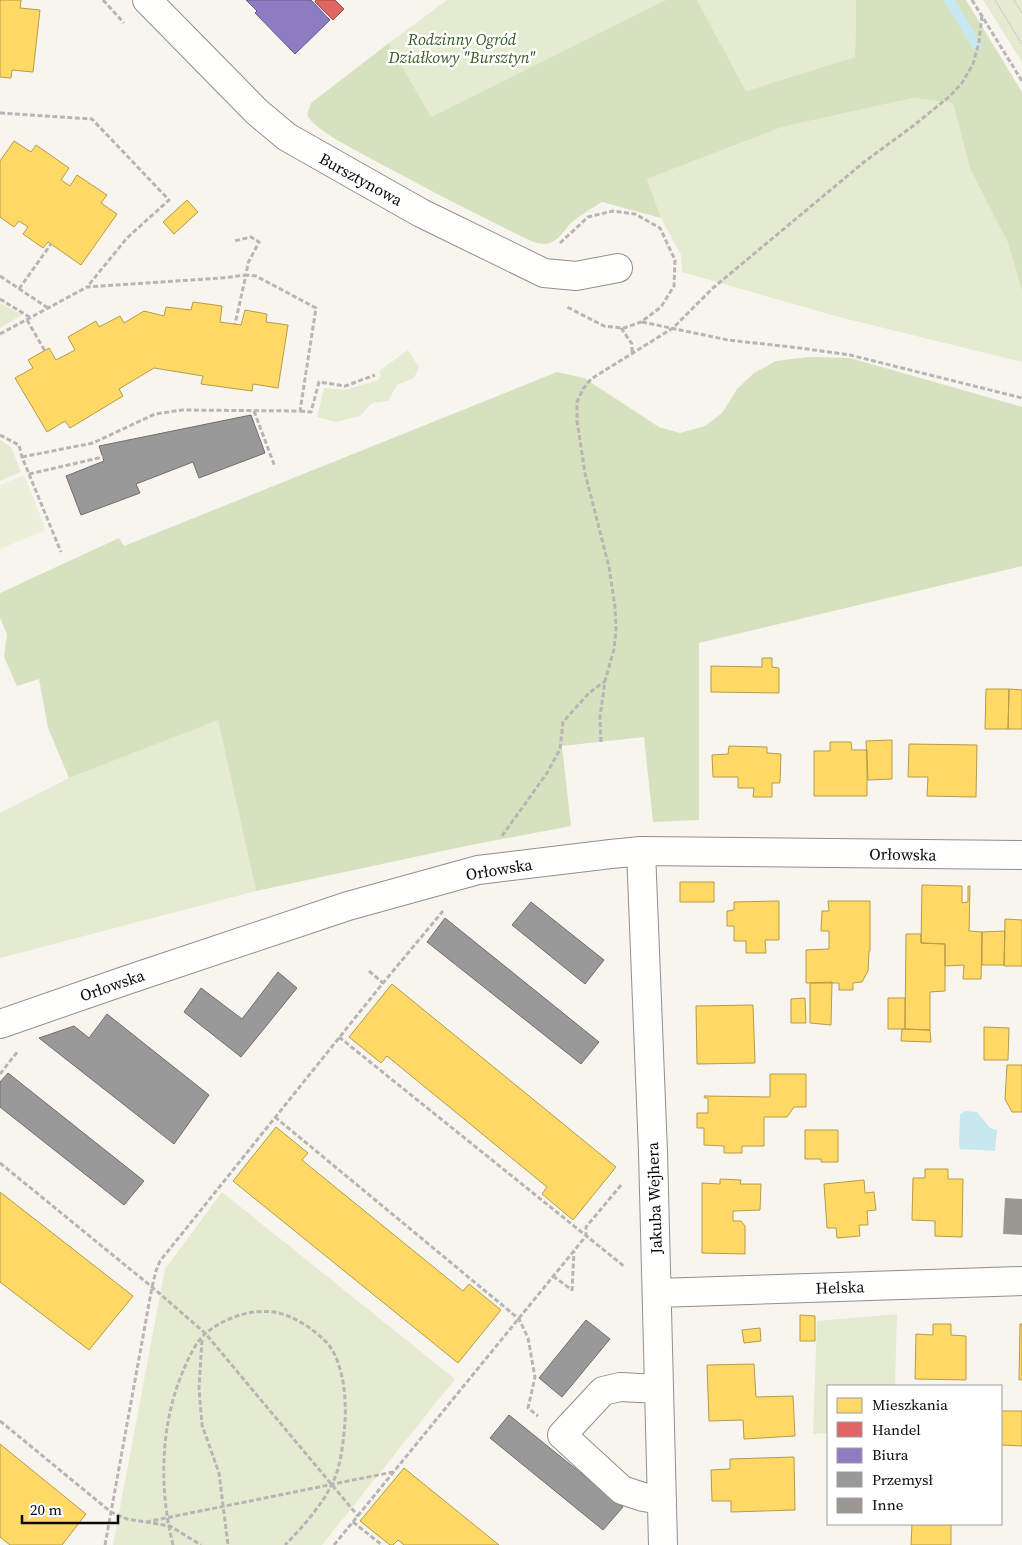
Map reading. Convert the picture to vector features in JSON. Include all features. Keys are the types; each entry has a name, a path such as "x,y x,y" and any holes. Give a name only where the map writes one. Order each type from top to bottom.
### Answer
{"street":[{"name":"Bursztynowa","path":"147,0 258,112 286,137 421,213 544,272 576,276 618,268"},
{"name":"Orłowska","path":"0,1024 348,906 478,870 641,851 1022,855"},
{"name":"Jakuba Wejhera","path":"641,851 653,1152 663,1545"},
{"name":"Helska","path":"657,1293 1022,1281"},
{"path":"659,1389 620,1387 604,1392 562,1435 622,1490 643,1497 662,1500"}],"path":[{"path":"972,0 1022,80"},
{"path":"601,742 600,717 605,681 614,649 616,630 615,607 608,567 585,473 577,421 577,402 583,389 591,380 673,328 713,288 864,162 913,126 956,89 962,83 973,64 979,42 982,15"},
{"path":"0,113 92,120 169,200 127,238 87,286 0,334"},
{"path":"234,241 251,237 259,242 248,263 235,324"},
{"path":"19,289 51,244"},
{"path":"87,286 246,275 256,276 316,308 300,411"},
{"path":"0,276 48,308"},
{"path":"0,299 29,318 45,350"},
{"path":"642,322 728,340 850,355 1022,398"},
{"path":"620,327 632,344 632,354"},
{"path":"22,457 93,442 156,414 182,410 311,412 318,382 345,386 375,375"},
{"path":"254,411 275,467"},
{"path":"0,435 19,446 61,552"},
{"path":"29,474 103,457"},
{"path":"478,870 547,773 560,749 562,722 589,693 605,681"},
{"path":"105,1545 152,1287 160,1261 339,1037 447,907"},
{"path":"369,971 383,983"},
{"path":"339,1037 657,1293"},
{"path":"0,1074 22,1047"},
{"path":"275,1118 519,1319 528,1338 535,1377 528,1408 562,1435"},
{"path":"0,1163 152,1287 205,1333 358,1516"},
{"path":"334,1545 586,1236 586,1226 623,1182"},
{"path":"553,1276 572,1291 574,1250"},
{"path":"173,1545 167,1518 163,1460 168,1419 178,1383 189,1356 205,1333 226,1321 252,1312 271,1312 288,1316 325,1340 337,1358 343,1379 346,1402 342,1454 332,1485 295,1535 285,1545"},
{"path":"202,1337 199,1388 202,1425 219,1473 228,1545"},
{"path":"0,1420 111,1512 127,1519 170,1526 201,1545"},
{"path":"146,1522 394,1472"},
{"path":"353,1522 382,1545"}],"green space":[{"name":"Rodzinny Ogród Działkowy \"Bursztyn\"","path":"447,0 666,0 431,118 389,43"},
{"path":"666,0 697,0 746,91 855,57 856,0 966,0 1022,92 1022,291 1008,243 970,169 953,103 913,98 782,127 647,179 661,218 602,202 577,218 555,240 543,244 529,240 488,220 351,148 317,126 307,115 311,103 389,43 431,117"},
{"path":"697,0 856,0 855,57 746,91"},
{"path":"983,0 1022,0 1022,62"},
{"path":"913,98 953,103 970,169 1008,243 1022,291 1022,362 839,317 682,272 681,255 661,218 647,179 782,127"},
{"path":"0,303 22,315 0,328"},
{"path":"408,350 419,367 414,378 397,385 388,401 372,403 360,416 336,422 317,417 324,388 345,390 378,380 381,376 379,371"},
{"path":"808,357 850,358 1022,407 1022,566 699,643 699,820 653,822 644,737 562,746 571,826 466,846 256,891 218,720 69,778 48,728 39,679 17,686 4,657 7,634 0,618 0,593 119,538 124,546 557,372 584,378 659,427 680,433 705,426 722,413 737,389 754,373 776,361"},
{"path":"0,440 11,447 21,472 0,481"},
{"path":"24,475 46,530 0,549 0,485"},
{"path":"218,719 256,891 0,958 0,813 69,778"},
{"path":"222,1192 455,1379 322,1545 113,1545 165,1269"},
{"path":"897,1314 895,1385 827,1385 827,1433 813,1434 817,1321"}],"water":[{"path":"965,1111 977,1112 990,1128 997,1130 995,1151 960,1149 960,1114"}],"building: Mieszkania":[{"path":"0,0 21,0 20,8 40,10 33,72 12,70 11,78 0,77"},
{"path":"14,141 31,152 36,145 69,168 61,180 70,186 77,175 107,195 101,203 117,214 81,265 48,242 43,248 23,234 28,227 19,221 14,227 0,217 0,161"},
{"path":"187,200 198,212 174,234 163,222"},
{"path":"193,302 222,306 220,322 241,325 245,310 267,314 266,322 288,325 278,388 253,384 252,391 201,384 203,376 154,368 119,389 123,396 70,428 65,421 47,432 15,378 33,368 28,360 49,348 56,360 75,350 68,337 96,321 99,327 120,316 124,323 144,311 164,316 166,307 191,310"},
{"path":"762,658 772,658 772,667 779,668 779,693 711,692 711,666 762,667"},
{"path":"986,689 1009,689 1008,729 985,729"},
{"path":"1009,689 1022,690 1022,729 1008,729"},
{"path":"892,740 892,779 868,780 866,741"},
{"path":"830,742 851,742 852,750 867,750 867,796 814,796 814,751 830,751"},
{"path":"909,744 977,745 976,797 927,796 928,777 908,777"},
{"path":"729,746 767,747 767,753 781,754 780,783 772,783 772,797 753,797 754,788 738,788 738,777 713,777 712,755 728,754"},
{"path":"680,882 714,882 714,902 680,902"},
{"path":"922,885 962,886 962,903 968,902 968,886 970,886 969,931 982,932 981,979 963,979 964,965 945,966 945,944 921,943"},
{"path":"779,901 779,940 765,940 766,953 746,953 746,941 734,941 734,926 727,926 727,911 734,910 734,902"},
{"path":"828,901 870,901 868,971 862,982 853,983 853,990 839,990 839,983 806,983 806,950 829,949 829,931 821,931 822,911 829,911"},
{"path":"1005,919 1022,920 1022,966 1004,966"},
{"path":"1005,931 1004,965 982,965 982,932"},
{"path":"906,934 921,934 921,943 945,944 945,991 930,992 930,1030 905,1029"},
{"path":"832,982 831,1025 810,1023 810,983"},
{"path":"392,984 616,1167 573,1220 542,1194 547,1187 387,1056 381,1063 349,1037"},
{"path":"805,998 806,1023 791,1023 791,999"},
{"path":"888,998 905,998 905,1029 888,1029"},
{"path":"753,1005 755,1063 697,1064 696,1006"},
{"path":"984,1027 1009,1028 1008,1060 984,1060"},
{"path":"902,1029 930,1030 931,1042 901,1041"},
{"path":"1007,1065 1022,1065 1022,1112 1012,1112 1005,1099"},
{"path":"770,1074 806,1074 806,1107 794,1107 787,1117 764,1117 764,1146 742,1146 742,1153 724,1153 724,1146 704,1145 704,1128 697,1128 697,1113 708,1113 708,1098 704,1096 770,1097"},
{"path":"276,1127 308,1153 302,1160 308,1165 463,1291 469,1284 501,1310 458,1363 233,1181"},
{"path":"805,1130 838,1130 838,1162 821,1162 821,1159 805,1159"},
{"path":"925,1169 948,1169 948,1179 963,1179 962,1237 935,1236 935,1221 912,1220 913,1178 925,1178"},
{"path":"720,1179 741,1180 740,1184 761,1184 760,1210 733,1211 733,1221 741,1221 745,1226 745,1254 702,1253 702,1183 720,1184"},
{"path":"864,1180 865,1193 874,1192 876,1210 867,1211 868,1225 859,1225 860,1236 837,1238 836,1228 827,1228 824,1184"},
{"path":"0,1192 133,1296 89,1350 0,1282"},
{"path":"800,1315 815,1316 815,1341 800,1341"},
{"path":"933,1324 951,1324 951,1335 966,1336 966,1380 915,1379 916,1334 933,1335"},
{"path":"1020,1324 1022,1324 1022,1380 1019,1380"},
{"path":"760,1328 761,1341 744,1343 742,1330"},
{"path":"754,1364 756,1397 793,1396 795,1436 744,1439 743,1420 709,1421 707,1365"},
{"path":"1002,1411 1022,1411 1022,1446 1002,1445"},
{"path":"0,1444 86,1514 62,1545 10,1545 0,1537"},
{"path":"794,1457 795,1510 731,1512 731,1501 712,1501 711,1470 730,1469 730,1459"},
{"path":"404,1468 499,1545 404,1545 398,1540 393,1545 390,1545 360,1521"},
{"path":"912,1525 951,1525 951,1545 911,1545"}],"building: Handel":[{"path":"316,0 335,0 344,9 333,20 315,2"}],"building: Biura":[{"path":"246,0 311,0 330,20 295,54 255,13 257,11"}],"building: Przemysł":[{"path":"251,415 265,453 199,478 193,462 136,484 140,493 81,515 66,476 104,461 99,446"},
{"path":"531,902 604,960 585,984 512,925"},
{"path":"445,918 599,1042 581,1064 427,942"},
{"path":"278,972 297,988 241,1057 184,1012 201,988 242,1019"},
{"path":"107,1014 209,1095 174,1144 39,1038 74,1026 89,1038"},
{"path":"8,1073 144,1181 124,1205 0,1107 0,1082"},
{"path":"586,1320 610,1339 562,1397 539,1378"},
{"path":"509,1415 623,1507 603,1530 490,1438"}],"building: Inne":[{"path":"1005,1198 1022,1199 1022,1235 1003,1234"}],"waterway":[{"path":"949,0 977,46"}],"tram line":[{"path":"995,0 1022,44"},
{"path":"1014,0 1022,13"}]}
